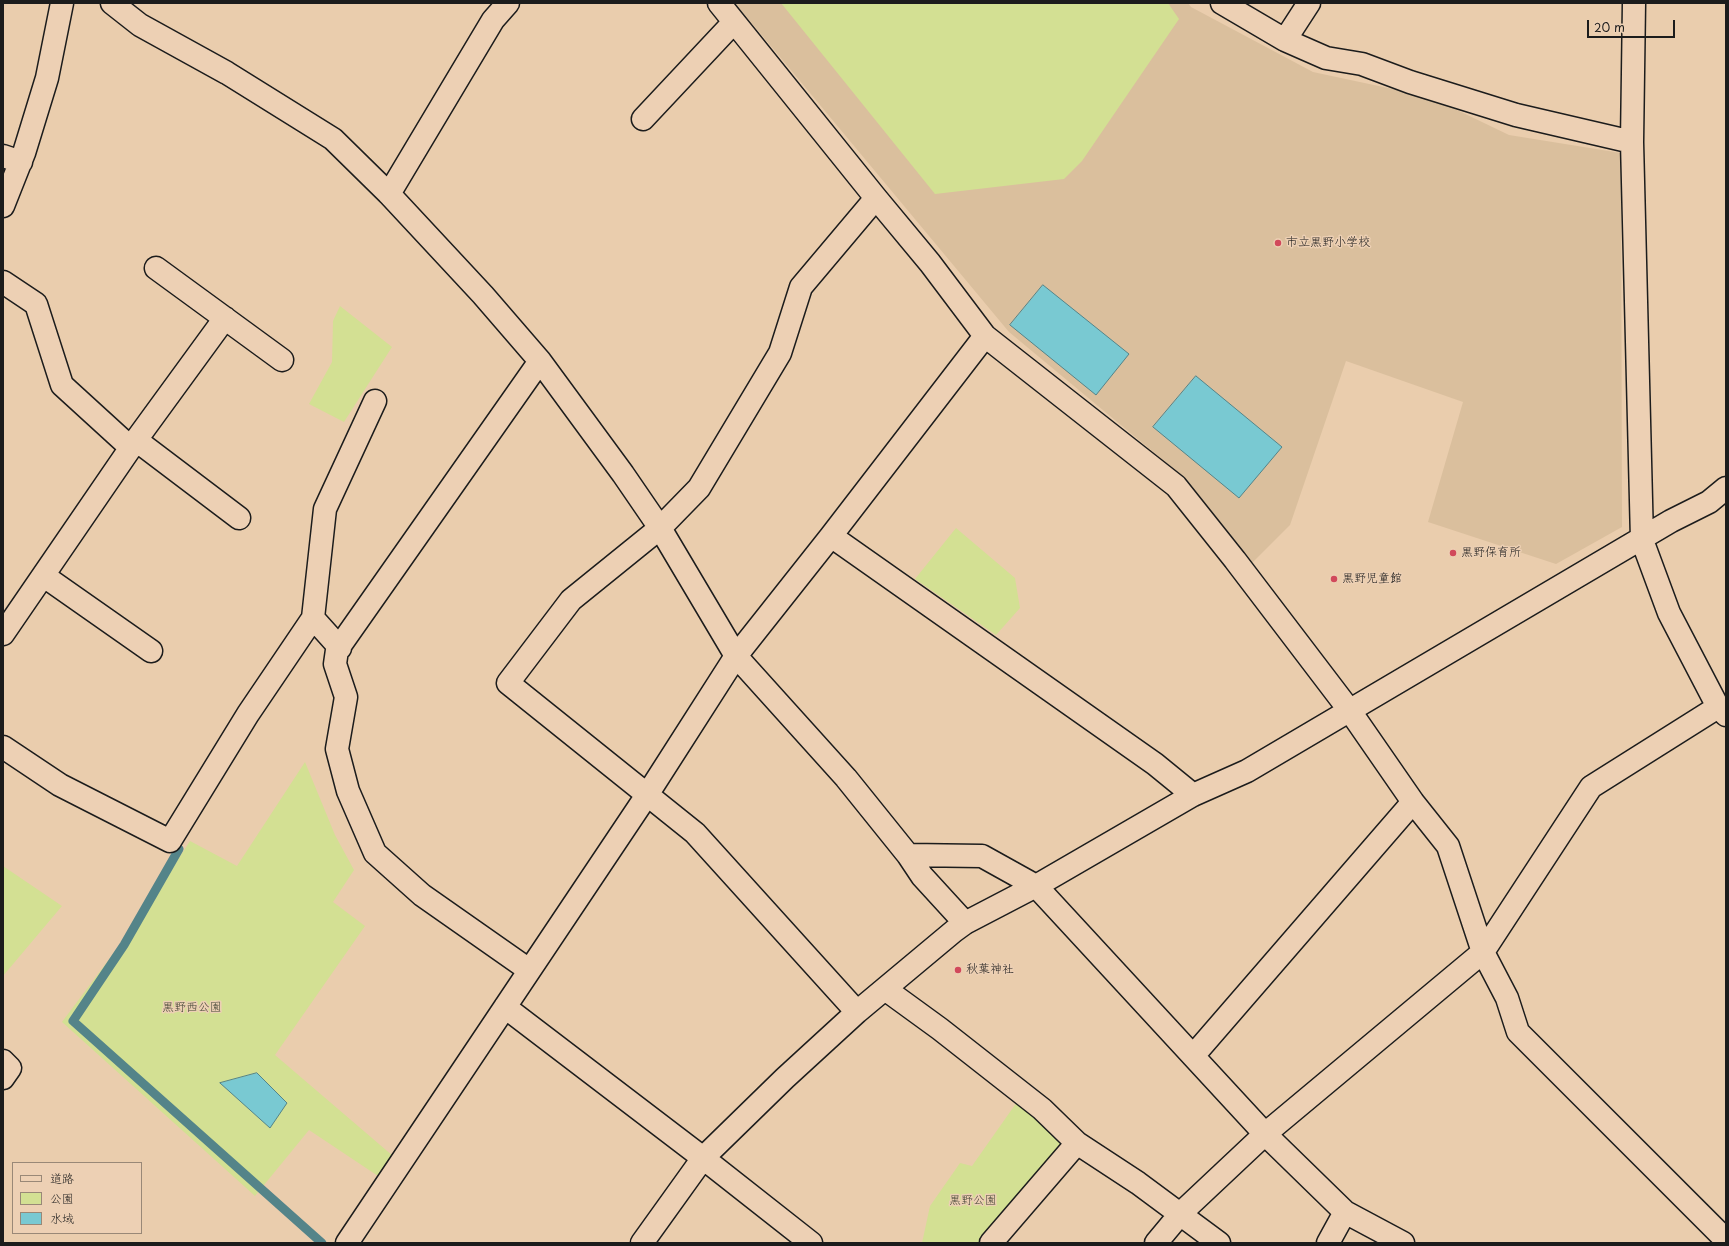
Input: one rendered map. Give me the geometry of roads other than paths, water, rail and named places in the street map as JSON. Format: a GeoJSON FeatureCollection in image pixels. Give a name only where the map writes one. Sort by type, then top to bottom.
{"type":"FeatureCollection","features":[{"type":"Feature","properties":{"kind":"street"},"geometry":{"type":"LineString","coordinates":[[3,206],[12,159],[48,78],[62,3]]}},
{"type":"Feature","properties":{"kind":"street"},"geometry":{"type":"LineString","coordinates":[[112,3],[140,25],[227,73],[333,140],[389,194],[483,295],[540,361],[623,474],[660,528],[736,656],[846,778],[908,855],[922,876],[965,923]]}},
{"type":"Feature","properties":{"kind":"street"},"geometry":{"type":"LineString","coordinates":[[389,194],[493,20],[508,3]]}},
{"type":"Feature","properties":{"kind":"street"},"geometry":{"type":"LineString","coordinates":[[719,3],[930,263],[985,336],[1176,486],[1235,560],[1350,711],[1413,802],[1448,846],[1483,952],[1507,998],[1518,1032],[1726,1240]]}},
{"type":"Feature","properties":{"kind":"street"},"geometry":{"type":"LineString","coordinates":[[1222,3],[1285,40],[1326,58],[1362,64],[1410,82],[1516,115],[1632,142]]}},
{"type":"Feature","properties":{"kind":"street"},"geometry":{"type":"LineString","coordinates":[[1285,40],[1309,3]]}},
{"type":"Feature","properties":{"kind":"street"},"geometry":{"type":"LineString","coordinates":[[1156,1243],[1181,1213],[1265,1134],[1483,952],[1591,787],[1722,711],[1669,613],[1642,540],[1632,142],[1634,3]]}},
{"type":"Feature","properties":{"kind":"street"},"geometry":{"type":"LineString","coordinates":[[643,119],[734,22]]}},
{"type":"Feature","properties":{"kind":"street"},"geometry":{"type":"LineString","coordinates":[[857,1012],[695,833],[508,683],[571,600],[660,528],[699,488],[780,353],[801,287],[876,198]]}},
{"type":"Feature","properties":{"kind":"street"},"geometry":{"type":"LineString","coordinates":[[156,268],[282,360]]}},
{"type":"Feature","properties":{"kind":"street"},"geometry":{"type":"LineString","coordinates":[[3,282],[36,304],[62,385],[134,444],[239,518]]}},
{"type":"Feature","properties":{"kind":"street"},"geometry":{"type":"LineString","coordinates":[[3,634],[134,444],[225,318]]}},
{"type":"Feature","properties":{"kind":"street"},"geometry":{"type":"LineString","coordinates":[[347,1243],[647,795],[736,656],[831,536],[985,336]]}},
{"type":"Feature","properties":{"kind":"street"},"geometry":{"type":"LineString","coordinates":[[529,970],[422,895],[375,852],[348,791],[337,749],[346,696],[335,664],[337,650],[340,648],[540,361]]}},
{"type":"Feature","properties":{"kind":"street"},"geometry":{"type":"LineString","coordinates":[[3,747],[60,785],[170,841],[248,714],[313,618],[325,508],[375,401]]}},
{"type":"Feature","properties":{"kind":"street"},"geometry":{"type":"LineString","coordinates":[[642,1243],[703,1158],[785,1078],[857,1012],[965,923],[1036,886],[1193,795],[1248,770],[1671,522],[1709,502],[1726,488]]}},
{"type":"Feature","properties":{"kind":"street"},"geometry":{"type":"LineString","coordinates":[[831,536],[1155,764],[1193,795]]}},
{"type":"Feature","properties":{"kind":"street"},"geometry":{"type":"LineString","coordinates":[[44,576],[151,651]]}},
{"type":"Feature","properties":{"kind":"street"},"geometry":{"type":"LineString","coordinates":[[313,618],[340,648]]}},
{"type":"Feature","properties":{"kind":"street"},"geometry":{"type":"LineString","coordinates":[[1193,1056],[1413,802]]}},
{"type":"Feature","properties":{"kind":"street"},"geometry":{"type":"LineString","coordinates":[[908,855],[982,856],[1036,886],[1265,1134],[1345,1212],[1403,1243]]}},
{"type":"Feature","properties":{"kind":"street"},"geometry":{"type":"LineString","coordinates":[[885,989],[940,1029],[1042,1109],[1077,1143],[1181,1213],[1219,1243]]}},
{"type":"Feature","properties":{"kind":"street"},"geometry":{"type":"LineString","coordinates":[[505,1007],[703,1158],[811,1243]]}},
{"type":"Feature","properties":{"kind":"street"},"geometry":{"type":"LineString","coordinates":[[3,1061],[10,1068],[3,1078]]}},
{"type":"Feature","properties":{"kind":"street"},"geometry":{"type":"LineString","coordinates":[[991,1243],[1077,1143]]}},
{"type":"Feature","properties":{"kind":"street"},"geometry":{"type":"LineString","coordinates":[[1328,1243],[1345,1212]]}},
{"type":"Feature","properties":{"kind":"water"},"geometry":{"type":"Polygon","coordinates":[[[1043,285],[1129,354],[1096,395],[1010,325],[1043,285]]]}},
{"type":"Feature","properties":{"kind":"water"},"geometry":{"type":"Polygon","coordinates":[[[1196,376],[1282,447],[1239,498],[1153,427],[1196,376]]]}},
{"type":"Feature","properties":{"kind":"water"},"geometry":{"type":"Polygon","coordinates":[[[257,1073],[287,1103],[270,1128],[220,1083],[257,1073]]]}},
{"type":"Feature","properties":{"kind":"waterway"},"geometry":{"type":"LineString","coordinates":[[179,849],[124,945],[73,1021],[322,1243]]}},
{"type":"Feature","properties":{"kind":"place","name":"市立黒野小学校"},"geometry":{"type":"Point","coordinates":[1278,243]}},
{"type":"Feature","properties":{"kind":"place","name":"黒野保育所"},"geometry":{"type":"Point","coordinates":[1453,553]}},
{"type":"Feature","properties":{"kind":"place","name":"黒野児童館"},"geometry":{"type":"Point","coordinates":[1334,579]}},
{"type":"Feature","properties":{"kind":"place","name":"秋葉神社"},"geometry":{"type":"Point","coordinates":[958,970]}},
{"type":"Feature","properties":{"kind":"park label","name":"黒野西公園"},"geometry":{"type":"Point","coordinates":[192,1008]}},
{"type":"Feature","properties":{"kind":"park label","name":"黒野公園"},"geometry":{"type":"Point","coordinates":[973,1201]}}]}
